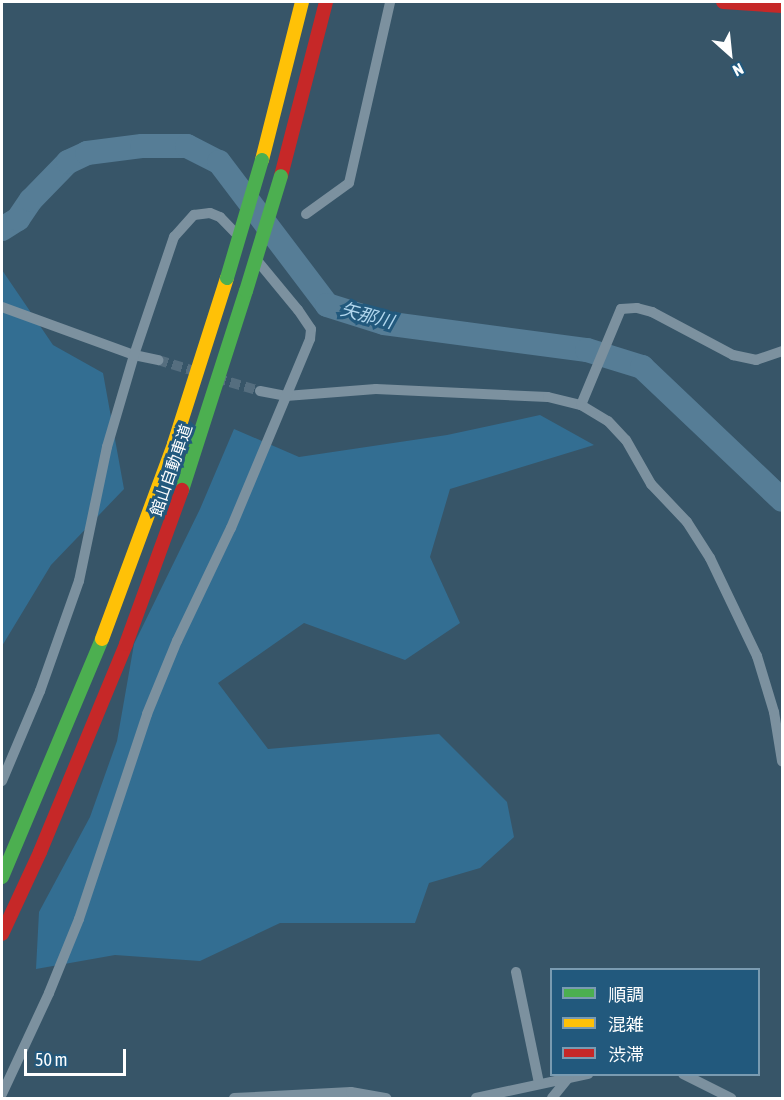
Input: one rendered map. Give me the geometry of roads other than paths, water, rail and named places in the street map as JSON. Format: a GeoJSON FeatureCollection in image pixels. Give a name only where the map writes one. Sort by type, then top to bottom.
{"type":"FeatureCollection","features":[{"type":"Feature","properties":{"kind":"main road","name":"館山自動車道"},"geometry":{"type":"LineString","coordinates":[[2,877],[65,733],[104,635],[174,444],[262,160],[302,2]]}},
{"type":"Feature","properties":{"kind":"main road","name":"館山自動車道"},"geometry":{"type":"LineString","coordinates":[[2,934],[45,841],[126,644],[196,452],[281,176],[326,2]]}},
{"type":"Feature","properties":{"kind":"main road"},"geometry":{"type":"LineString","coordinates":[[723,2],[783,6]]}},
{"type":"Feature","properties":{"kind":"street"},"geometry":{"type":"LineString","coordinates":[[306,214],[349,183],[390,2]]}},
{"type":"Feature","properties":{"kind":"street"},"geometry":{"type":"LineString","coordinates":[[2,781],[40,691],[79,581],[107,447],[134,355],[174,237],[194,215],[214,214],[231,227],[287,296],[311,329],[310,339],[231,528],[177,641],[147,714],[79,919],[49,993],[2,1094]]}},
{"type":"Feature","properties":{"kind":"street"},"geometry":{"type":"LineString","coordinates":[[2,307],[134,355],[158,360]]}},
{"type":"Feature","properties":{"kind":"street"},"geometry":{"type":"LineString","coordinates":[[581,405],[621,309],[643,309],[733,355],[756,360],[783,351]]}},
{"type":"Feature","properties":{"kind":"street"},"geometry":{"type":"LineString","coordinates":[[260,391],[286,396],[376,389],[548,397],[581,405],[608,421],[626,440],[651,484],[687,522],[710,558],[757,656],[774,712],[783,761]]}},
{"type":"Feature","properties":{"kind":"street"},"geometry":{"type":"LineString","coordinates":[[516,972],[539,1083]]}},
{"type":"Feature","properties":{"kind":"street"},"geometry":{"type":"LineString","coordinates":[[476,1098],[578,1076]]}},
{"type":"Feature","properties":{"kind":"street"},"geometry":{"type":"LineString","coordinates":[[687,1076],[731,1098]]}},
{"type":"Feature","properties":{"kind":"street"},"geometry":{"type":"LineString","coordinates":[[552,1098],[568,1078]]}},
{"type":"Feature","properties":{"kind":"street"},"geometry":{"type":"LineString","coordinates":[[234,1098],[351,1092],[386,1098]]}},
{"type":"Feature","properties":{"kind":"waterway","name":"矢那川"},"geometry":{"type":"LineString","coordinates":[[2,229],[18,219],[31,200],[68,162],[87,153],[142,146],[187,146],[219,162],[327,305],[384,323],[587,350],[642,367],[782,500]]}},
{"type":"Feature","properties":{"kind":"tunnel"},"geometry":{"type":"LineString","coordinates":[[158,360],[201,373]]}},
{"type":"Feature","properties":{"kind":"tunnel"},"geometry":{"type":"LineString","coordinates":[[216,378],[260,391]]}}]}
